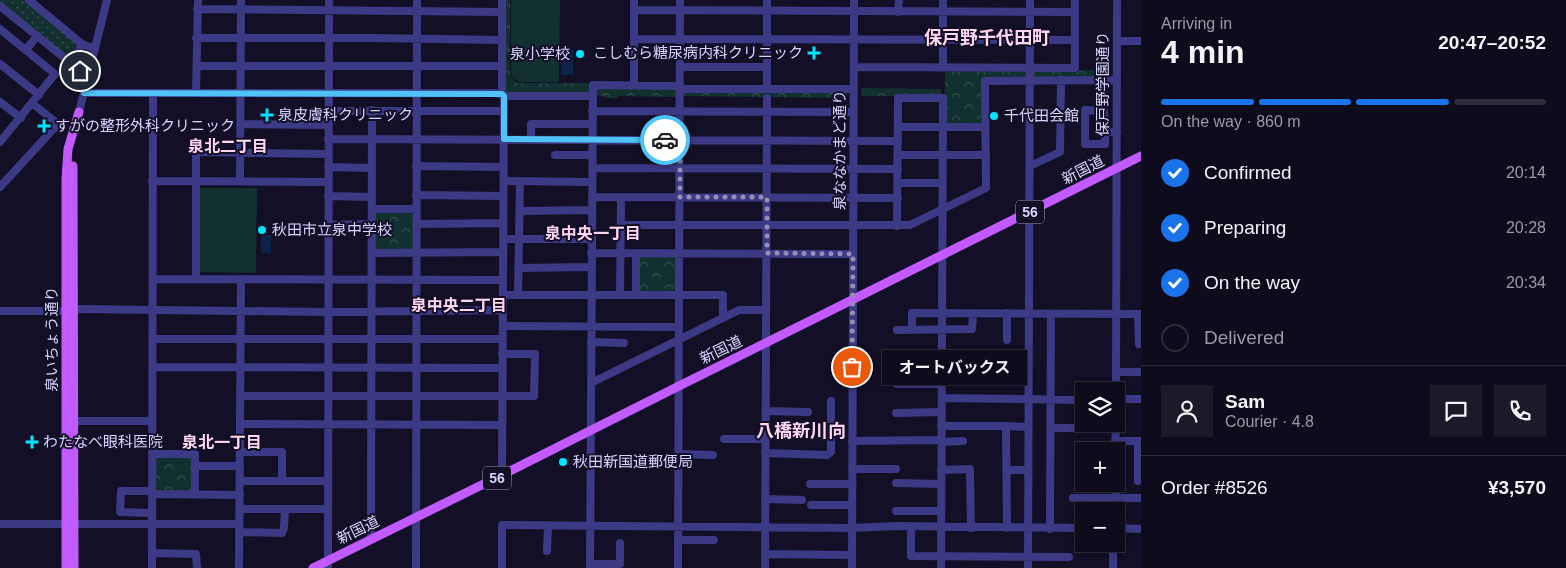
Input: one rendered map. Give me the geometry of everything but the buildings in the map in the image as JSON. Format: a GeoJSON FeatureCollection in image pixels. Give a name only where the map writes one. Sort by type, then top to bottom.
{"type":"FeatureCollection","features":[{"type":"Feature","properties":{"kind":"main road","name":"泉いちょう通り"},"geometry":{"type":"LineString","coordinates":[[74,568],[70,523],[70,311],[73,157],[79,112]]}},
{"type":"Feature","properties":{"kind":"main road","name":"新国道"},"geometry":{"type":"LineString","coordinates":[[313,568],[328,564],[371,539],[1141,156]]}},
{"type":"Feature","properties":{"kind":"main road","name":"泉いちょう通り"},"geometry":{"type":"LineString","coordinates":[[66,568],[70,523]]}},
{"type":"Feature","properties":{"kind":"street"},"geometry":{"type":"LineString","coordinates":[[29,0],[82,44],[95,49]]}},
{"type":"Feature","properties":{"kind":"street","name":"泉いちょう通り"},"geometry":{"type":"LineString","coordinates":[[79,112],[107,0]]}},
{"type":"Feature","properties":{"kind":"street"},"geometry":{"type":"LineString","coordinates":[[196,93],[198,0]]}},
{"type":"Feature","properties":{"kind":"street"},"geometry":{"type":"LineString","coordinates":[[240,181],[241,0]]}},
{"type":"Feature","properties":{"kind":"street"},"geometry":{"type":"LineString","coordinates":[[328,564],[329,0]]}},
{"type":"Feature","properties":{"kind":"street"},"geometry":{"type":"LineString","coordinates":[[416,568],[417,0]]}},
{"type":"Feature","properties":{"kind":"street"},"geometry":{"type":"LineString","coordinates":[[502,0],[504,110],[502,475]]}},
{"type":"Feature","properties":{"kind":"street"},"geometry":{"type":"LineString","coordinates":[[634,0],[634,85]]}},
{"type":"Feature","properties":{"kind":"street"},"geometry":{"type":"LineString","coordinates":[[678,568],[680,0]]}},
{"type":"Feature","properties":{"kind":"street"},"geometry":{"type":"LineString","coordinates":[[767,0],[767,88]]}},
{"type":"Feature","properties":{"kind":"street","name":"泉ななかまど通り"},"geometry":{"type":"LineString","coordinates":[[852,568],[854,0]]}},
{"type":"Feature","properties":{"kind":"street"},"geometry":{"type":"LineString","coordinates":[[898,12],[899,0]]}},
{"type":"Feature","properties":{"kind":"street"},"geometry":{"type":"LineString","coordinates":[[943,0],[943,68]]}},
{"type":"Feature","properties":{"kind":"street"},"geometry":{"type":"LineString","coordinates":[[1028,568],[1030,0]]}},
{"type":"Feature","properties":{"kind":"street"},"geometry":{"type":"LineString","coordinates":[[854,67],[1075,68],[1075,0]]}},
{"type":"Feature","properties":{"kind":"street","name":"保戸野学園通り"},"geometry":{"type":"LineString","coordinates":[[1116,382],[1117,0]]}},
{"type":"Feature","properties":{"kind":"street"},"geometry":{"type":"LineString","coordinates":[[0,6],[88,78]]}},
{"type":"Feature","properties":{"kind":"street"},"geometry":{"type":"LineString","coordinates":[[197,9],[502,12]]}},
{"type":"Feature","properties":{"kind":"street"},"geometry":{"type":"LineString","coordinates":[[634,10],[1075,12]]}},
{"type":"Feature","properties":{"kind":"street"},"geometry":{"type":"LineString","coordinates":[[0,29],[55,74],[1,140]]}},
{"type":"Feature","properties":{"kind":"street"},"geometry":{"type":"LineString","coordinates":[[26,50],[38,36]]}},
{"type":"Feature","properties":{"kind":"street"},"geometry":{"type":"LineString","coordinates":[[196,38],[502,40]]}},
{"type":"Feature","properties":{"kind":"street"},"geometry":{"type":"LineString","coordinates":[[634,39],[1075,40]]}},
{"type":"Feature","properties":{"kind":"street"},"geometry":{"type":"LineString","coordinates":[[1117,41],[1141,40]]}},
{"type":"Feature","properties":{"kind":"street"},"geometry":{"type":"LineString","coordinates":[[72,64],[82,44]]}},
{"type":"Feature","properties":{"kind":"street"},"geometry":{"type":"LineString","coordinates":[[0,64],[39,95]]}},
{"type":"Feature","properties":{"kind":"street"},"geometry":{"type":"LineString","coordinates":[[197,66],[502,66]]}},
{"type":"Feature","properties":{"kind":"street"},"geometry":{"type":"LineString","coordinates":[[680,67],[767,67]]}},
{"type":"Feature","properties":{"kind":"street"},"geometry":{"type":"LineString","coordinates":[[1030,166],[1060,152],[1061,80]]}},
{"type":"Feature","properties":{"kind":"street"},"geometry":{"type":"LineString","coordinates":[[621,225],[910,225],[986,188],[985,81],[1117,80]]}},
{"type":"Feature","properties":{"kind":"street"},"geometry":{"type":"LineString","coordinates":[[620,543],[620,564],[590,566],[593,85],[854,89]]}},
{"type":"Feature","properties":{"kind":"street"},"geometry":{"type":"LineString","coordinates":[[84,93],[592,96]]}},
{"type":"Feature","properties":{"kind":"street"},"geometry":{"type":"LineString","coordinates":[[152,568],[153,93]]}},
{"type":"Feature","properties":{"kind":"street"},"geometry":{"type":"LineString","coordinates":[[765,568],[767,98]]}},
{"type":"Feature","properties":{"kind":"street"},"geometry":{"type":"LineString","coordinates":[[897,226],[898,98],[943,98],[941,568]]}},
{"type":"Feature","properties":{"kind":"street"},"geometry":{"type":"LineString","coordinates":[[0,102],[20,118]]}},
{"type":"Feature","properties":{"kind":"street"},"geometry":{"type":"LineString","coordinates":[[0,187],[58,124],[32,103]]}},
{"type":"Feature","properties":{"kind":"street"},"geometry":{"type":"LineString","coordinates":[[371,539],[372,110]]}},
{"type":"Feature","properties":{"kind":"street"},"geometry":{"type":"LineString","coordinates":[[328,111],[504,110]]}},
{"type":"Feature","properties":{"kind":"street"},"geometry":{"type":"LineString","coordinates":[[1104,112],[1105,144],[1085,144],[1085,110],[1104,111],[1117,114]]}},
{"type":"Feature","properties":{"kind":"street"},"geometry":{"type":"LineString","coordinates":[[592,111],[854,112]]}},
{"type":"Feature","properties":{"kind":"street"},"geometry":{"type":"LineString","coordinates":[[241,124],[328,125]]}},
{"type":"Feature","properties":{"kind":"street"},"geometry":{"type":"LineString","coordinates":[[531,139],[531,124],[592,124]]}},
{"type":"Feature","properties":{"kind":"street"},"geometry":{"type":"LineString","coordinates":[[898,127],[985,127]]}},
{"type":"Feature","properties":{"kind":"street"},"geometry":{"type":"LineString","coordinates":[[1105,132],[1117,132]]}},
{"type":"Feature","properties":{"kind":"street"},"geometry":{"type":"LineString","coordinates":[[328,139],[898,141]]}},
{"type":"Feature","properties":{"kind":"street"},"geometry":{"type":"LineString","coordinates":[[196,279],[196,152],[328,154]]}},
{"type":"Feature","properties":{"kind":"street"},"geometry":{"type":"LineString","coordinates":[[555,155],[592,155]]}},
{"type":"Feature","properties":{"kind":"street"},"geometry":{"type":"LineString","coordinates":[[898,155],[986,155]]}},
{"type":"Feature","properties":{"kind":"street"},"geometry":{"type":"LineString","coordinates":[[416,166],[504,167]]}},
{"type":"Feature","properties":{"kind":"street"},"geometry":{"type":"LineString","coordinates":[[328,167],[372,168]]}},
{"type":"Feature","properties":{"kind":"street"},"geometry":{"type":"LineString","coordinates":[[592,168],[898,169]]}},
{"type":"Feature","properties":{"kind":"street"},"geometry":{"type":"LineString","coordinates":[[152,181],[328,182]]}},
{"type":"Feature","properties":{"kind":"street"},"geometry":{"type":"LineString","coordinates":[[504,182],[592,182]]}},
{"type":"Feature","properties":{"kind":"street"},"geometry":{"type":"LineString","coordinates":[[518,296],[520,182]]}},
{"type":"Feature","properties":{"kind":"street"},"geometry":{"type":"LineString","coordinates":[[898,183],[942,183]]}},
{"type":"Feature","properties":{"kind":"street"},"geometry":{"type":"LineString","coordinates":[[416,195],[503,196]]}},
{"type":"Feature","properties":{"kind":"street"},"geometry":{"type":"LineString","coordinates":[[328,196],[372,196]]}},
{"type":"Feature","properties":{"kind":"street"},"geometry":{"type":"LineString","coordinates":[[592,196],[898,198]]}},
{"type":"Feature","properties":{"kind":"street"},"geometry":{"type":"LineString","coordinates":[[620,295],[621,197]]}},
{"type":"Feature","properties":{"kind":"street"},"geometry":{"type":"LineString","coordinates":[[372,209],[416,209]]}},
{"type":"Feature","properties":{"kind":"street"},"geometry":{"type":"LineString","coordinates":[[520,211],[592,210]]}},
{"type":"Feature","properties":{"kind":"street"},"geometry":{"type":"LineString","coordinates":[[416,224],[503,223]]}},
{"type":"Feature","properties":{"kind":"street"},"geometry":{"type":"LineString","coordinates":[[328,224],[372,224]]}},
{"type":"Feature","properties":{"kind":"street"},"geometry":{"type":"LineString","coordinates":[[502,239],[592,239]]}},
{"type":"Feature","properties":{"kind":"street"},"geometry":{"type":"LineString","coordinates":[[372,253],[502,252]]}},
{"type":"Feature","properties":{"kind":"street"},"geometry":{"type":"LineString","coordinates":[[591,253],[853,254]]}},
{"type":"Feature","properties":{"kind":"street"},"geometry":{"type":"LineString","coordinates":[[636,254],[636,295]]}},
{"type":"Feature","properties":{"kind":"street"},"geometry":{"type":"LineString","coordinates":[[518,268],[592,267]]}},
{"type":"Feature","properties":{"kind":"street"},"geometry":{"type":"LineString","coordinates":[[153,279],[503,280]]}},
{"type":"Feature","properties":{"kind":"street"},"geometry":{"type":"LineString","coordinates":[[239,568],[241,279]]}},
{"type":"Feature","properties":{"kind":"street"},"geometry":{"type":"LineString","coordinates":[[502,295],[723,295],[723,318]]}},
{"type":"Feature","properties":{"kind":"street"},"geometry":{"type":"LineString","coordinates":[[0,312],[70,311],[80,309],[328,312],[503,310]]}},
{"type":"Feature","properties":{"kind":"street"},"geometry":{"type":"LineString","coordinates":[[591,383],[739,310],[766,310]]}},
{"type":"Feature","properties":{"kind":"street"},"geometry":{"type":"LineString","coordinates":[[912,324],[912,313],[1139,314],[1138,344],[1141,344]]}},
{"type":"Feature","properties":{"kind":"street"},"geometry":{"type":"LineString","coordinates":[[1007,313],[1007,340]]}},
{"type":"Feature","properties":{"kind":"street"},"geometry":{"type":"LineString","coordinates":[[897,330],[972,329],[973,314]]}},
{"type":"Feature","properties":{"kind":"street"},"geometry":{"type":"LineString","coordinates":[[1050,528],[1051,314]]}},
{"type":"Feature","properties":{"kind":"street"},"geometry":{"type":"LineString","coordinates":[[503,326],[679,326]]}},
{"type":"Feature","properties":{"kind":"street"},"geometry":{"type":"LineString","coordinates":[[153,339],[502,339]]}},
{"type":"Feature","properties":{"kind":"street"},"geometry":{"type":"LineString","coordinates":[[591,342],[624,343]]}},
{"type":"Feature","properties":{"kind":"street"},"geometry":{"type":"LineString","coordinates":[[240,396],[534,396],[536,354],[502,354]]}},
{"type":"Feature","properties":{"kind":"street"},"geometry":{"type":"LineString","coordinates":[[899,356],[1028,356]]}},
{"type":"Feature","properties":{"kind":"street"},"geometry":{"type":"LineString","coordinates":[[1002,356],[1002,377]]}},
{"type":"Feature","properties":{"kind":"street"},"geometry":{"type":"LineString","coordinates":[[153,367],[502,368]]}},
{"type":"Feature","properties":{"kind":"street"},"geometry":{"type":"LineString","coordinates":[[942,371],[977,372]]}},
{"type":"Feature","properties":{"kind":"street"},"geometry":{"type":"LineString","coordinates":[[1117,372],[1141,372]]}},
{"type":"Feature","properties":{"kind":"street"},"geometry":{"type":"LineString","coordinates":[[897,384],[942,384]]}},
{"type":"Feature","properties":{"kind":"street"},"geometry":{"type":"LineString","coordinates":[[942,398],[1075,400]]}},
{"type":"Feature","properties":{"kind":"street"},"geometry":{"type":"LineString","coordinates":[[1125,399],[1141,399]]}},
{"type":"Feature","properties":{"kind":"street"},"geometry":{"type":"LineString","coordinates":[[765,453],[827,455],[831,452],[831,401]]}},
{"type":"Feature","properties":{"kind":"street"},"geometry":{"type":"LineString","coordinates":[[766,411],[808,412]]}},
{"type":"Feature","properties":{"kind":"street"},"geometry":{"type":"LineString","coordinates":[[896,412],[942,412]]}},
{"type":"Feature","properties":{"kind":"street"},"geometry":{"type":"LineString","coordinates":[[70,421],[152,421]]}},
{"type":"Feature","properties":{"kind":"street"},"geometry":{"type":"LineString","coordinates":[[240,424],[502,426]]}},
{"type":"Feature","properties":{"kind":"street"},"geometry":{"type":"LineString","coordinates":[[941,426],[1028,427]]}},
{"type":"Feature","properties":{"kind":"street"},"geometry":{"type":"LineString","coordinates":[[1006,426],[1007,528]]}},
{"type":"Feature","properties":{"kind":"street"},"geometry":{"type":"LineString","coordinates":[[1051,428],[1075,427]]}},
{"type":"Feature","properties":{"kind":"street"},"geometry":{"type":"LineString","coordinates":[[1116,432],[1115,441],[1139,441],[1138,480]]}},
{"type":"Feature","properties":{"kind":"street"},"geometry":{"type":"LineString","coordinates":[[724,439],[766,439]]}},
{"type":"Feature","properties":{"kind":"street"},"geometry":{"type":"LineString","coordinates":[[852,441],[963,441]]}},
{"type":"Feature","properties":{"kind":"street"},"geometry":{"type":"LineString","coordinates":[[240,452],[282,452],[282,481]]}},
{"type":"Feature","properties":{"kind":"street"},"geometry":{"type":"LineString","coordinates":[[152,454],[195,454],[195,494]]}},
{"type":"Feature","properties":{"kind":"street"},"geometry":{"type":"LineString","coordinates":[[679,454],[713,454]]}},
{"type":"Feature","properties":{"kind":"street"},"geometry":{"type":"LineString","coordinates":[[195,466],[240,466]]}},
{"type":"Feature","properties":{"kind":"street"},"geometry":{"type":"LineString","coordinates":[[852,469],[896,469]]}},
{"type":"Feature","properties":{"kind":"street"},"geometry":{"type":"LineString","coordinates":[[941,470],[970,469],[971,528]]}},
{"type":"Feature","properties":{"kind":"street"},"geometry":{"type":"LineString","coordinates":[[1006,470],[1028,470]]}},
{"type":"Feature","properties":{"kind":"street"},"geometry":{"type":"LineString","coordinates":[[240,481],[328,481]]}},
{"type":"Feature","properties":{"kind":"street"},"geometry":{"type":"LineString","coordinates":[[896,483],[941,484]]}},
{"type":"Feature","properties":{"kind":"street"},"geometry":{"type":"LineString","coordinates":[[810,484],[852,484]]}},
{"type":"Feature","properties":{"kind":"street"},"geometry":{"type":"LineString","coordinates":[[152,513],[120,512],[121,491],[240,495]]}},
{"type":"Feature","properties":{"kind":"street"},"geometry":{"type":"LineString","coordinates":[[1116,492],[1116,502]]}},
{"type":"Feature","properties":{"kind":"street"},"geometry":{"type":"LineString","coordinates":[[1073,498],[1141,498]]}},
{"type":"Feature","properties":{"kind":"street"},"geometry":{"type":"LineString","coordinates":[[765,499],[802,500]]}},
{"type":"Feature","properties":{"kind":"street"},"geometry":{"type":"LineString","coordinates":[[811,505],[852,505]]}},
{"type":"Feature","properties":{"kind":"street"},"geometry":{"type":"LineString","coordinates":[[240,509],[328,509]]}},
{"type":"Feature","properties":{"kind":"street"},"geometry":{"type":"LineString","coordinates":[[0,524],[152,523],[239,528],[282,533],[285,509]]}},
{"type":"Feature","properties":{"kind":"street"},"geometry":{"type":"LineString","coordinates":[[896,511],[941,512]]}},
{"type":"Feature","properties":{"kind":"street"},"geometry":{"type":"LineString","coordinates":[[502,568],[502,525],[765,528],[1075,528]]}},
{"type":"Feature","properties":{"kind":"street"},"geometry":{"type":"LineString","coordinates":[[547,551],[548,526]]}},
{"type":"Feature","properties":{"kind":"street"},"geometry":{"type":"LineString","coordinates":[[911,527],[911,556],[1069,557]]}},
{"type":"Feature","properties":{"kind":"street"},"geometry":{"type":"LineString","coordinates":[[1125,528],[1141,529]]}},
{"type":"Feature","properties":{"kind":"street"},"geometry":{"type":"LineString","coordinates":[[678,540],[714,540]]}},
{"type":"Feature","properties":{"kind":"street"},"geometry":{"type":"LineString","coordinates":[[1113,552],[1113,568]]}},
{"type":"Feature","properties":{"kind":"street"},"geometry":{"type":"LineString","coordinates":[[152,553],[196,554],[197,568]]}},
{"type":"Feature","properties":{"kind":"street"},"geometry":{"type":"LineString","coordinates":[[765,554],[852,555]]}},
{"type":"Feature","properties":{"kind":"green space"},"geometry":{"type":"Polygon","coordinates":[[[0,0],[26,0],[77,43],[74,54],[65,55],[0,5],[0,0]]]}},
{"type":"Feature","properties":{"kind":"green space"},"geometry":{"type":"Polygon","coordinates":[[[503,0],[510,0],[510,75],[517,83],[591,83],[678,89],[677,97],[619,96],[615,98],[590,95],[503,94],[503,0]]]}},
{"type":"Feature","properties":{"kind":"green space"},"geometry":{"type":"Polygon","coordinates":[[[511,0],[560,0],[559,82],[518,82],[511,75],[511,0]]]}},
{"type":"Feature","properties":{"kind":"green space"},"geometry":{"type":"Polygon","coordinates":[[[1111,70],[1109,77],[983,78],[982,122],[980,124],[944,123],[945,72],[1111,70]]]}},
{"type":"Feature","properties":{"kind":"green space"},"geometry":{"type":"Polygon","coordinates":[[[861,88],[941,89],[941,96],[861,96],[861,88]]]}},
{"type":"Feature","properties":{"kind":"green space"},"geometry":{"type":"Polygon","coordinates":[[[682,90],[847,91],[847,98],[682,96],[682,90]]]}},
{"type":"Feature","properties":{"kind":"green space"},"geometry":{"type":"Polygon","coordinates":[[[200,188],[257,188],[256,273],[199,272],[200,188]]]}},
{"type":"Feature","properties":{"kind":"green space"},"geometry":{"type":"Polygon","coordinates":[[[374,212],[414,213],[414,250],[375,251],[374,212]]]}},
{"type":"Feature","properties":{"kind":"green space"},"geometry":{"type":"Polygon","coordinates":[[[676,255],[677,292],[639,293],[638,256],[676,255]]]}},
{"type":"Feature","properties":{"kind":"green space"},"geometry":{"type":"Polygon","coordinates":[[[192,456],[193,491],[155,492],[155,457],[192,456]]]}},
{"type":"Feature","properties":{"kind":"water"},"geometry":{"type":"Polygon","coordinates":[[[561,50],[573,50],[573,75],[561,75],[561,50]]]}},
{"type":"Feature","properties":{"kind":"water"},"geometry":{"type":"Polygon","coordinates":[[[261,235],[271,235],[271,254],[261,253],[261,235]]]}},
{"type":"Feature","properties":{"kind":"way so far"},"geometry":{"type":"LineString","coordinates":[[665,140],[680,140],[680,197],[767,197],[767,253],[853,254],[852,367]]}},
{"type":"Feature","properties":{"kind":"place","name":"こしむら糖尿病内科クリニック"},"geometry":{"type":"Point","coordinates":[814,53]}},
{"type":"Feature","properties":{"kind":"place","name":"泉小学校"},"geometry":{"type":"Point","coordinates":[580,54]}},
{"type":"Feature","properties":{"kind":"place","name":"泉皮膚科クリニック"},"geometry":{"type":"Point","coordinates":[267,115]}},
{"type":"Feature","properties":{"kind":"place","name":"千代田会館"},"geometry":{"type":"Point","coordinates":[994,116]}},
{"type":"Feature","properties":{"kind":"place","name":"すがの整形外科クリニック"},"geometry":{"type":"Point","coordinates":[44,126]}},
{"type":"Feature","properties":{"kind":"place","name":"秋田市立泉中学校"},"geometry":{"type":"Point","coordinates":[262,230]}},
{"type":"Feature","properties":{"kind":"place","name":"オートバックス"},"geometry":{"type":"Point","coordinates":[852,367]}},
{"type":"Feature","properties":{"kind":"place","name":"わたなべ眼科医院"},"geometry":{"type":"Point","coordinates":[32,442]}},
{"type":"Feature","properties":{"kind":"place","name":"秋田新国道郵便局"},"geometry":{"type":"Point","coordinates":[563,462]}},
{"type":"Feature","properties":{"kind":"district","name":"保戸野千代田町"},"geometry":{"type":"Point","coordinates":[987,38]}},
{"type":"Feature","properties":{"kind":"district","name":"泉北二丁目"},"geometry":{"type":"Point","coordinates":[228,146]}},
{"type":"Feature","properties":{"kind":"district","name":"泉中央一丁目"},"geometry":{"type":"Point","coordinates":[593,233]}},
{"type":"Feature","properties":{"kind":"district","name":"泉中央二丁目"},"geometry":{"type":"Point","coordinates":[459,305]}},
{"type":"Feature","properties":{"kind":"district","name":"八橋新川向"},"geometry":{"type":"Point","coordinates":[801,431]}},
{"type":"Feature","properties":{"kind":"district","name":"泉北一丁目"},"geometry":{"type":"Point","coordinates":[222,442]}},
{"type":"Feature","properties":{"kind":"route"},"geometry":{"type":"LineString","coordinates":[[80,71],[88,78],[84,93],[502,94],[504,96],[504,139],[665,140]]}}]}
